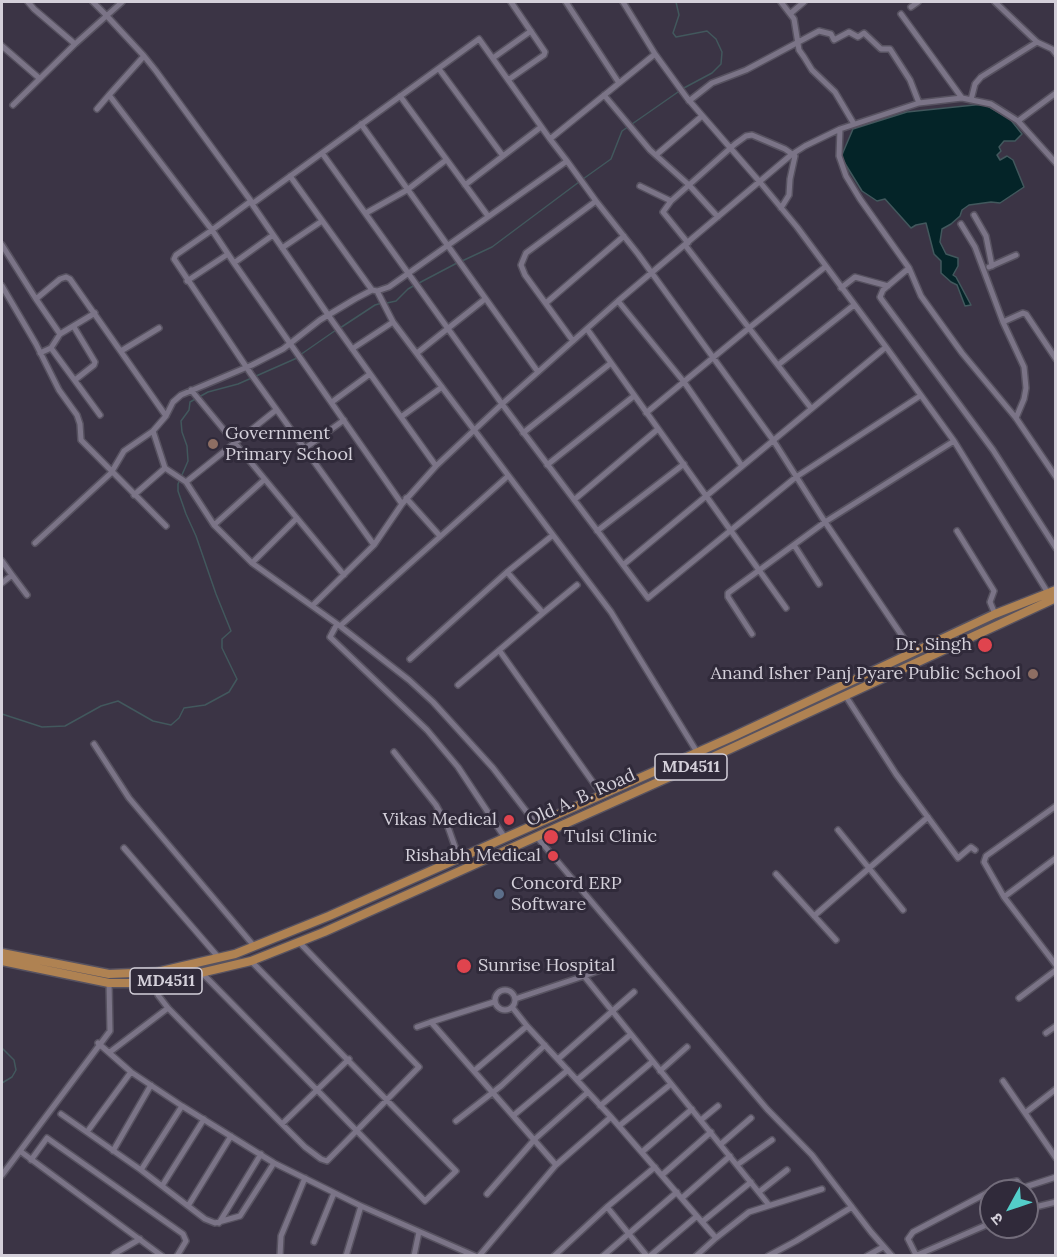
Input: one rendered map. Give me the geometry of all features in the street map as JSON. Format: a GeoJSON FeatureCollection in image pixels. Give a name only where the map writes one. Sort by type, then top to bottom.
{"type":"FeatureCollection","features":[{"type":"Feature","properties":{"kind":"main road","name":"Old A. B. Road"},"geometry":{"type":"LineString","coordinates":[[2,953],[109,979],[158,972],[235,954],[329,916],[602,795],[995,614],[1053,594]]}},
{"type":"Feature","properties":{"kind":"main road","name":"Old A. B. Road"},"geometry":{"type":"LineString","coordinates":[[2,961],[109,979],[158,983],[251,961],[333,928],[676,774],[1053,594]]}},
{"type":"Feature","properties":{"kind":"main road"},"geometry":{"type":"LineString","coordinates":[[329,916],[333,928]]}},
{"type":"Feature","properties":{"kind":"street"},"geometry":{"type":"LineString","coordinates":[[28,2],[75,44]]}},
{"type":"Feature","properties":{"kind":"street"},"geometry":{"type":"LineString","coordinates":[[93,2],[144,56],[251,201],[176,255],[174,259],[256,382],[374,544]]}},
{"type":"Feature","properties":{"kind":"street"},"geometry":{"type":"LineString","coordinates":[[13,105],[122,2]]}},
{"type":"Feature","properties":{"kind":"street"},"geometry":{"type":"LineString","coordinates":[[508,81],[545,54],[511,2]]}},
{"type":"Feature","properties":{"kind":"street"},"geometry":{"type":"LineString","coordinates":[[566,2],[619,83]]}},
{"type":"Feature","properties":{"kind":"street"},"geometry":{"type":"LineString","coordinates":[[623,2],[677,86],[782,208],[886,347],[954,441],[1053,594]]}},
{"type":"Feature","properties":{"kind":"street"},"geometry":{"type":"LineString","coordinates":[[782,2],[791,13],[798,33],[799,50],[808,64],[835,92],[854,124]]}},
{"type":"Feature","properties":{"kind":"street"},"geometry":{"type":"LineString","coordinates":[[791,13],[804,2]]}},
{"type":"Feature","properties":{"kind":"street"},"geometry":{"type":"LineString","coordinates":[[911,7],[918,2]]}},
{"type":"Feature","properties":{"kind":"street"},"geometry":{"type":"LineString","coordinates":[[995,2],[1038,42],[1054,49]]}},
{"type":"Feature","properties":{"kind":"street"},"geometry":{"type":"LineString","coordinates":[[901,14],[962,98]]}},
{"type":"Feature","properties":{"kind":"street"},"geometry":{"type":"LineString","coordinates":[[493,58],[531,30]]}},
{"type":"Feature","properties":{"kind":"street"},"geometry":{"type":"LineString","coordinates":[[688,100],[712,83],[746,70],[819,31],[831,34],[834,40],[849,32],[858,37],[864,33],[881,49],[888,48],[910,80],[919,103]]}},
{"type":"Feature","properties":{"kind":"street"},"geometry":{"type":"LineString","coordinates":[[436,466],[252,204],[479,39],[541,127],[774,440],[825,522],[913,652]]}},
{"type":"Feature","properties":{"kind":"street"},"geometry":{"type":"LineString","coordinates":[[970,100],[975,84],[981,77],[1038,42]]}},
{"type":"Feature","properties":{"kind":"street"},"geometry":{"type":"LineString","coordinates":[[2,46],[39,78]]}},
{"type":"Feature","properties":{"kind":"street"},"geometry":{"type":"LineString","coordinates":[[550,139],[655,54]]}},
{"type":"Feature","properties":{"kind":"street"},"geometry":{"type":"LineString","coordinates":[[97,109],[144,56]]}},
{"type":"Feature","properties":{"kind":"street"},"geometry":{"type":"LineString","coordinates":[[439,69],[503,156]]}},
{"type":"Feature","properties":{"kind":"street"},"geometry":{"type":"LineString","coordinates":[[1018,121],[1056,93]]}},
{"type":"Feature","properties":{"kind":"street"},"geometry":{"type":"LineString","coordinates":[[109,95],[212,230],[402,504]]}},
{"type":"Feature","properties":{"kind":"street"},"geometry":{"type":"LineString","coordinates":[[604,95],[656,155],[689,185],[718,217]]}},
{"type":"Feature","properties":{"kind":"street"},"geometry":{"type":"LineString","coordinates":[[400,96],[488,216]]}},
{"type":"Feature","properties":{"kind":"street"},"geometry":{"type":"LineString","coordinates":[[312,606],[374,544],[406,498],[474,430],[618,301],[793,154],[854,124],[919,103],[962,98],[991,104],[1018,121],[1053,155],[1056,163]]}},
{"type":"Feature","properties":{"kind":"street"},"geometry":{"type":"LineString","coordinates":[[656,155],[702,116]]}},
{"type":"Feature","properties":{"kind":"street"},"geometry":{"type":"LineString","coordinates":[[361,124],[538,372]]}},
{"type":"Feature","properties":{"kind":"street"},"geometry":{"type":"LineString","coordinates":[[465,185],[541,127]]}},
{"type":"Feature","properties":{"kind":"street"},"geometry":{"type":"LineString","coordinates":[[840,129],[839,156],[846,176],[860,199],[909,268],[921,296],[962,352],[1016,418],[1056,477]]}},
{"type":"Feature","properties":{"kind":"street"},"geometry":{"type":"LineString","coordinates":[[782,208],[789,195],[795,159],[793,154],[765,139],[752,135],[741,140],[671,201],[663,212],[811,408]]}},
{"type":"Feature","properties":{"kind":"street"},"geometry":{"type":"LineString","coordinates":[[322,153],[523,433],[648,598],[796,477],[920,396]]}},
{"type":"Feature","properties":{"kind":"street"},"geometry":{"type":"LineString","coordinates":[[366,213],[406,190],[446,160]]}},
{"type":"Feature","properties":{"kind":"street"},"geometry":{"type":"LineString","coordinates":[[35,543],[111,473],[124,451],[153,431],[166,416],[173,402],[191,390],[282,350],[328,315],[374,291],[389,287],[567,161]]}},
{"type":"Feature","properties":{"kind":"street"},"geometry":{"type":"LineString","coordinates":[[290,176],[384,302],[393,322],[611,612],[697,752]]}},
{"type":"Feature","properties":{"kind":"street"},"geometry":{"type":"LineString","coordinates":[[640,186],[671,201]]}},
{"type":"Feature","properties":{"kind":"street"},"geometry":{"type":"LineString","coordinates":[[573,341],[525,275],[521,265],[526,253],[596,201]]}},
{"type":"Feature","properties":{"kind":"street"},"geometry":{"type":"LineString","coordinates":[[974,215],[986,236],[992,266]]}},
{"type":"Feature","properties":{"kind":"street"},"geometry":{"type":"LineString","coordinates":[[282,248],[322,221]]}},
{"type":"Feature","properties":{"kind":"street"},"geometry":{"type":"LineString","coordinates":[[961,224],[985,270],[1003,322],[1026,376],[1024,399],[1016,418]]}},
{"type":"Feature","properties":{"kind":"street"},"geometry":{"type":"LineString","coordinates":[[234,262],[273,235]]}},
{"type":"Feature","properties":{"kind":"street"},"geometry":{"type":"LineString","coordinates":[[546,303],[624,236]]}},
{"type":"Feature","properties":{"kind":"street"},"geometry":{"type":"LineString","coordinates":[[2,245],[60,334]]}},
{"type":"Feature","properties":{"kind":"street"},"geometry":{"type":"LineString","coordinates":[[188,281],[228,254]]}},
{"type":"Feature","properties":{"kind":"street"},"geometry":{"type":"LineString","coordinates":[[985,270],[1016,255]]}},
{"type":"Feature","properties":{"kind":"street"},"geometry":{"type":"LineString","coordinates":[[646,412],[825,267]]}},
{"type":"Feature","properties":{"kind":"street"},"geometry":{"type":"LineString","coordinates":[[909,268],[881,293],[882,300],[993,450],[1056,548]]}},
{"type":"Feature","properties":{"kind":"street"},"geometry":{"type":"LineString","coordinates":[[36,299],[60,279],[66,277],[70,279],[166,416]]}},
{"type":"Feature","properties":{"kind":"street"},"geometry":{"type":"LineString","coordinates":[[841,288],[855,277],[888,286]]}},
{"type":"Feature","properties":{"kind":"street"},"geometry":{"type":"LineString","coordinates":[[2,286],[59,390],[79,419],[81,440],[111,473],[166,526]]}},
{"type":"Feature","properties":{"kind":"street"},"geometry":{"type":"LineString","coordinates":[[417,353],[485,299]]}},
{"type":"Feature","properties":{"kind":"street"},"geometry":{"type":"LineString","coordinates":[[618,301],[684,382],[742,466]]}},
{"type":"Feature","properties":{"kind":"street"},"geometry":{"type":"LineString","coordinates":[[778,365],[854,304]]}},
{"type":"Feature","properties":{"kind":"street"},"geometry":{"type":"LineString","coordinates":[[40,353],[51,348],[60,334],[94,313]]}},
{"type":"Feature","properties":{"kind":"street"},"geometry":{"type":"LineString","coordinates":[[1003,322],[1023,313],[1026,314],[1056,359]]}},
{"type":"Feature","properties":{"kind":"street"},"geometry":{"type":"LineString","coordinates":[[352,349],[393,322]]}},
{"type":"Feature","properties":{"kind":"street"},"geometry":{"type":"LineString","coordinates":[[74,327],[95,362],[75,380]]}},
{"type":"Feature","properties":{"kind":"street"},"geometry":{"type":"LineString","coordinates":[[121,351],[159,328]]}},
{"type":"Feature","properties":{"kind":"street"},"geometry":{"type":"LineString","coordinates":[[587,329],[760,569],[786,609]]}},
{"type":"Feature","properties":{"kind":"street"},"geometry":{"type":"LineString","coordinates":[[623,565],[886,347]]}},
{"type":"Feature","properties":{"kind":"street"},"geometry":{"type":"LineString","coordinates":[[51,348],[100,415]]}},
{"type":"Feature","properties":{"kind":"street"},"geometry":{"type":"LineString","coordinates":[[523,433],[611,363]]}},
{"type":"Feature","properties":{"kind":"street"},"geometry":{"type":"LineString","coordinates":[[332,402],[370,374]]}},
{"type":"Feature","properties":{"kind":"street"},"geometry":{"type":"LineString","coordinates":[[401,417],[442,387]]}},
{"type":"Feature","properties":{"kind":"street"},"geometry":{"type":"LineString","coordinates":[[191,390],[344,575]]}},
{"type":"Feature","properties":{"kind":"street"},"geometry":{"type":"LineString","coordinates":[[547,465],[634,396]]}},
{"type":"Feature","properties":{"kind":"street"},"geometry":{"type":"LineString","coordinates":[[184,481],[276,410]]}},
{"type":"Feature","properties":{"kind":"street"},"geometry":{"type":"LineString","coordinates":[[304,449],[344,420]]}},
{"type":"Feature","properties":{"kind":"street"},"geometry":{"type":"LineString","coordinates":[[574,500],[658,429]]}},
{"type":"Feature","properties":{"kind":"street"},"geometry":{"type":"LineString","coordinates":[[153,431],[165,468],[184,481],[214,525],[252,563],[338,625],[409,680],[433,702],[493,768],[536,824]]}},
{"type":"Feature","properties":{"kind":"street"},"geometry":{"type":"LineString","coordinates":[[752,633],[728,597],[728,593],[825,522],[954,441]]}},
{"type":"Feature","properties":{"kind":"street"},"geometry":{"type":"LineString","coordinates":[[597,531],[684,464]]}},
{"type":"Feature","properties":{"kind":"street"},"geometry":{"type":"LineString","coordinates":[[134,495],[165,468]]}},
{"type":"Feature","properties":{"kind":"street"},"geometry":{"type":"LineString","coordinates":[[505,838],[458,767],[427,730],[330,637],[338,625],[508,476]]}},
{"type":"Feature","properties":{"kind":"street"},"geometry":{"type":"LineString","coordinates":[[214,525],[264,480]]}},
{"type":"Feature","properties":{"kind":"street"},"geometry":{"type":"LineString","coordinates":[[406,498],[440,536]]}},
{"type":"Feature","properties":{"kind":"street"},"geometry":{"type":"LineString","coordinates":[[252,563],[297,519]]}},
{"type":"Feature","properties":{"kind":"street"},"geometry":{"type":"LineString","coordinates":[[957,531],[994,591],[990,602],[995,614]]}},
{"type":"Feature","properties":{"kind":"street"},"geometry":{"type":"LineString","coordinates":[[410,659],[507,572],[553,535]]}},
{"type":"Feature","properties":{"kind":"street"},"geometry":{"type":"LineString","coordinates":[[794,544],[819,584]]}},
{"type":"Feature","properties":{"kind":"street"},"geometry":{"type":"LineString","coordinates":[[2,561],[27,595]]}},
{"type":"Feature","properties":{"kind":"street"},"geometry":{"type":"LineString","coordinates":[[507,572],[543,613]]}},
{"type":"Feature","properties":{"kind":"street"},"geometry":{"type":"LineString","coordinates":[[2,583],[12,575]]}},
{"type":"Feature","properties":{"kind":"street"},"geometry":{"type":"LineString","coordinates":[[458,685],[578,585]]}},
{"type":"Feature","properties":{"kind":"street"},"geometry":{"type":"LineString","coordinates":[[500,650],[602,795]]}},
{"type":"Feature","properties":{"kind":"street"},"geometry":{"type":"LineString","coordinates":[[845,695],[896,774],[958,858],[971,846],[975,850]]}},
{"type":"Feature","properties":{"kind":"street"},"geometry":{"type":"LineString","coordinates":[[94,744],[129,798],[254,946]]}},
{"type":"Feature","properties":{"kind":"street"},"geometry":{"type":"LineString","coordinates":[[394,752],[436,805],[448,827],[459,858]]}},
{"type":"Feature","properties":{"kind":"street"},"geometry":{"type":"LineString","coordinates":[[1056,806],[986,856],[985,865],[1004,897],[1056,965]]}},
{"type":"Feature","properties":{"kind":"street"},"geometry":{"type":"LineString","coordinates":[[814,916],[928,817]]}},
{"type":"Feature","properties":{"kind":"street"},"geometry":{"type":"LineString","coordinates":[[838,830],[903,910]]}},
{"type":"Feature","properties":{"kind":"street"},"geometry":{"type":"LineString","coordinates":[[536,836],[766,1109],[812,1155],[892,1256]]}},
{"type":"Feature","properties":{"kind":"street"},"geometry":{"type":"LineString","coordinates":[[124,848],[219,958]]}},
{"type":"Feature","properties":{"kind":"street"},"geometry":{"type":"LineString","coordinates":[[1004,897],[1056,858]]}},
{"type":"Feature","properties":{"kind":"street"},"geometry":{"type":"LineString","coordinates":[[776,874],[836,940]]}},
{"type":"Feature","properties":{"kind":"street"},"geometry":{"type":"LineString","coordinates":[[158,983],[158,995],[168,1008],[305,1147],[324,1161],[331,1158],[356,1129],[418,1068],[418,1065],[299,942]]}},
{"type":"Feature","properties":{"kind":"street"},"geometry":{"type":"LineString","coordinates":[[202,973],[425,1201],[456,1171],[251,961]]}},
{"type":"Feature","properties":{"kind":"street"},"geometry":{"type":"LineString","coordinates":[[515,999],[610,966]]}},
{"type":"Feature","properties":{"kind":"street"},"geometry":{"type":"LineString","coordinates":[[1019,998],[1056,970]]}},
{"type":"Feature","properties":{"kind":"street"},"geometry":{"type":"LineString","coordinates":[[584,976],[769,1205]]}},
{"type":"Feature","properties":{"kind":"street"},"geometry":{"type":"LineString","coordinates":[[2,1174],[111,1027],[109,979]]}},
{"type":"Feature","properties":{"kind":"street"},"geometry":{"type":"LineString","coordinates":[[494,1002],[496,994],[502,990],[510,991],[515,999]]}},
{"type":"Feature","properties":{"kind":"street"},"geometry":{"type":"LineString","coordinates":[[558,1059],[633,992]]}},
{"type":"Feature","properties":{"kind":"street"},"geometry":{"type":"LineString","coordinates":[[494,1002],[502,1010],[507,1010],[512,1007],[515,999]]}},
{"type":"Feature","properties":{"kind":"street"},"geometry":{"type":"LineString","coordinates":[[417,1027],[494,1002]]}},
{"type":"Feature","properties":{"kind":"street"},"geometry":{"type":"LineString","coordinates":[[512,1007],[662,1174],[716,1238]]}},
{"type":"Feature","properties":{"kind":"street"},"geometry":{"type":"LineString","coordinates":[[110,1052],[168,1008]]}},
{"type":"Feature","properties":{"kind":"street"},"geometry":{"type":"LineString","coordinates":[[431,1022],[556,1165]]}},
{"type":"Feature","properties":{"kind":"street"},"geometry":{"type":"LineString","coordinates":[[474,1071],[527,1026]]}},
{"type":"Feature","properties":{"kind":"street"},"geometry":{"type":"LineString","coordinates":[[1046,1033],[1056,1026]]}},
{"type":"Feature","properties":{"kind":"street"},"geometry":{"type":"LineString","coordinates":[[577,1080],[630,1035]]}},
{"type":"Feature","properties":{"kind":"street"},"geometry":{"type":"LineString","coordinates":[[98,1043],[131,1072],[274,1162],[361,1206],[477,1256],[556,1165],[610,1117]]}},
{"type":"Feature","properties":{"kind":"street"},"geometry":{"type":"LineString","coordinates":[[456,1121],[493,1092],[545,1045]]}},
{"type":"Feature","properties":{"kind":"street"},"geometry":{"type":"LineString","coordinates":[[660,1071],[687,1047]]}},
{"type":"Feature","properties":{"kind":"street"},"geometry":{"type":"LineString","coordinates":[[282,1124],[349,1059]]}},
{"type":"Feature","properties":{"kind":"street"},"geometry":{"type":"LineString","coordinates":[[600,1106],[652,1062]]}},
{"type":"Feature","properties":{"kind":"street"},"geometry":{"type":"LineString","coordinates":[[514,1115],[568,1070]]}},
{"type":"Feature","properties":{"kind":"street"},"geometry":{"type":"LineString","coordinates":[[87,1132],[131,1072]]}},
{"type":"Feature","properties":{"kind":"street"},"geometry":{"type":"LineString","coordinates":[[1003,1081],[1055,1154]]}},
{"type":"Feature","properties":{"kind":"street"},"geometry":{"type":"LineString","coordinates":[[619,1126],[671,1084]]}},
{"type":"Feature","properties":{"kind":"street"},"geometry":{"type":"LineString","coordinates":[[113,1151],[151,1085]]}},
{"type":"Feature","properties":{"kind":"street"},"geometry":{"type":"LineString","coordinates":[[1025,1113],[1056,1089]]}},
{"type":"Feature","properties":{"kind":"street"},"geometry":{"type":"LineString","coordinates":[[488,1194],[535,1139],[588,1092]]}},
{"type":"Feature","properties":{"kind":"street"},"geometry":{"type":"LineString","coordinates":[[141,1170],[182,1106]]}},
{"type":"Feature","properties":{"kind":"street"},"geometry":{"type":"LineString","coordinates":[[701,1120],[718,1106]]}},
{"type":"Feature","properties":{"kind":"street"},"geometry":{"type":"LineString","coordinates":[[642,1152],[692,1109]]}},
{"type":"Feature","properties":{"kind":"street"},"geometry":{"type":"LineString","coordinates":[[61,1114],[141,1170],[205,1220],[219,1222],[240,1216],[274,1162]]}},
{"type":"Feature","properties":{"kind":"street"},"geometry":{"type":"LineString","coordinates":[[162,1186],[204,1119]]}},
{"type":"Feature","properties":{"kind":"street"},"geometry":{"type":"LineString","coordinates":[[721,1144],[751,1119]]}},
{"type":"Feature","properties":{"kind":"street"},"geometry":{"type":"LineString","coordinates":[[662,1174],[711,1132]]}},
{"type":"Feature","properties":{"kind":"street"},"geometry":{"type":"LineString","coordinates":[[188,1206],[231,1136]]}},
{"type":"Feature","properties":{"kind":"street"},"geometry":{"type":"LineString","coordinates":[[31,1160],[47,1138],[183,1234],[186,1241],[177,1256]]}},
{"type":"Feature","properties":{"kind":"street"},"geometry":{"type":"LineString","coordinates":[[737,1165],[772,1140]]}},
{"type":"Feature","properties":{"kind":"street"},"geometry":{"type":"LineString","coordinates":[[20,1151],[162,1256]]}},
{"type":"Feature","properties":{"kind":"street"},"geometry":{"type":"LineString","coordinates":[[219,1222],[261,1154]]}},
{"type":"Feature","properties":{"kind":"street"},"geometry":{"type":"LineString","coordinates":[[682,1198],[730,1156]]}},
{"type":"Feature","properties":{"kind":"street"},"geometry":{"type":"LineString","coordinates":[[554,1256],[606,1207],[655,1167]]}},
{"type":"Feature","properties":{"kind":"street"},"geometry":{"type":"LineString","coordinates":[[759,1192],[787,1170]]}},
{"type":"Feature","properties":{"kind":"street"},"geometry":{"type":"LineString","coordinates":[[1039,1184],[1056,1177]]}},
{"type":"Feature","properties":{"kind":"street"},"geometry":{"type":"LineString","coordinates":[[280,1256],[281,1236],[305,1178]]}},
{"type":"Feature","properties":{"kind":"street"},"geometry":{"type":"LineString","coordinates":[[702,1222],[751,1182]]}},
{"type":"Feature","properties":{"kind":"street"},"geometry":{"type":"LineString","coordinates":[[696,1256],[749,1212],[822,1189]]}},
{"type":"Feature","properties":{"kind":"street"},"geometry":{"type":"LineString","coordinates":[[603,1256],[677,1192]]}},
{"type":"Feature","properties":{"kind":"street"},"geometry":{"type":"LineString","coordinates":[[314,1242],[334,1193]]}},
{"type":"Feature","properties":{"kind":"street"},"geometry":{"type":"LineString","coordinates":[[979,1197],[913,1232],[908,1239],[915,1255],[979,1228]]}},
{"type":"Feature","properties":{"kind":"street"},"geometry":{"type":"LineString","coordinates":[[1039,1206],[1056,1202]]}},
{"type":"Feature","properties":{"kind":"street"},"geometry":{"type":"LineString","coordinates":[[346,1256],[361,1206]]}},
{"type":"Feature","properties":{"kind":"street"},"geometry":{"type":"LineString","coordinates":[[768,1256],[852,1206]]}},
{"type":"Feature","properties":{"kind":"street"},"geometry":{"type":"LineString","coordinates":[[606,1207],[648,1256],[697,1216]]}},
{"type":"Feature","properties":{"kind":"street"},"geometry":{"type":"LineString","coordinates":[[414,1256],[419,1232]]}},
{"type":"Feature","properties":{"kind":"street"},"geometry":{"type":"LineString","coordinates":[[114,1254],[140,1239]]}},
{"type":"Feature","properties":{"kind":"street"},"geometry":{"type":"LineString","coordinates":[[867,1256],[883,1247]]}},
{"type":"Feature","properties":{"kind":"shaded area"},"geometry":{"type":"Polygon","coordinates":[[[984,104],[1010,119],[1022,134],[1015,141],[1004,141],[997,155],[1000,160],[1007,156],[1013,160],[1024,187],[1000,203],[969,205],[951,224],[942,229],[940,242],[946,254],[958,258],[958,266],[953,275],[971,305],[965,306],[957,285],[941,273],[941,261],[934,254],[926,223],[911,228],[885,199],[877,201],[862,191],[841,157],[853,129],[907,112],[984,104]]]}},
{"type":"Feature","properties":{"kind":"waterway"},"geometry":{"type":"LineString","coordinates":[[676,2],[679,15],[673,33],[676,37],[707,31],[716,39],[722,52],[721,64],[712,73],[682,89]]}},
{"type":"Feature","properties":{"kind":"waterway"},"geometry":{"type":"LineString","coordinates":[[583,179],[611,159],[622,131],[678,92]]}},
{"type":"Feature","properties":{"kind":"waterway"},"geometry":{"type":"LineString","coordinates":[[462,261],[492,247],[579,182]]}},
{"type":"Feature","properties":{"kind":"waterway"},"geometry":{"type":"LineString","coordinates":[[419,283],[457,263]]}},
{"type":"Feature","properties":{"kind":"waterway"},"geometry":{"type":"LineString","coordinates":[[387,303],[396,301],[415,285]]}},
{"type":"Feature","properties":{"kind":"waterway"},"geometry":{"type":"LineString","coordinates":[[340,328],[375,305],[382,303]]}},
{"type":"Feature","properties":{"kind":"waterway"},"geometry":{"type":"LineString","coordinates":[[300,355],[336,330]]}},
{"type":"Feature","properties":{"kind":"waterway"},"geometry":{"type":"LineString","coordinates":[[2,714],[42,727],[65,726],[101,706],[118,701],[153,721],[171,725],[179,718],[184,708],[205,705],[229,692],[237,679],[222,648],[222,639],[231,631],[178,491],[178,484],[188,461],[181,421],[189,410],[190,402],[208,392],[238,384],[297,358]]}},
{"type":"Feature","properties":{"kind":"waterway"},"geometry":{"type":"LineString","coordinates":[[2,1048],[14,1060],[16,1070],[12,1077],[2,1083]]}},
{"type":"Feature","properties":{"kind":"place","name":"Government Primary School"},"geometry":{"type":"Point","coordinates":[213,444]}},
{"type":"Feature","properties":{"kind":"place","name":"Dr. Singh"},"geometry":{"type":"Point","coordinates":[985,645]}},
{"type":"Feature","properties":{"kind":"place","name":"Anand Isher Panj Pyare Public School"},"geometry":{"type":"Point","coordinates":[1033,674]}},
{"type":"Feature","properties":{"kind":"place","name":"Vikas Medical"},"geometry":{"type":"Point","coordinates":[509,820]}},
{"type":"Feature","properties":{"kind":"place","name":"Tulsi Clinic"},"geometry":{"type":"Point","coordinates":[551,837]}},
{"type":"Feature","properties":{"kind":"place","name":"Rishabh Medical"},"geometry":{"type":"Point","coordinates":[553,856]}},
{"type":"Feature","properties":{"kind":"place","name":"Concord ERP Software"},"geometry":{"type":"Point","coordinates":[499,894]}},
{"type":"Feature","properties":{"kind":"place","name":"Sunrise Hospital"},"geometry":{"type":"Point","coordinates":[464,966]}}]}
